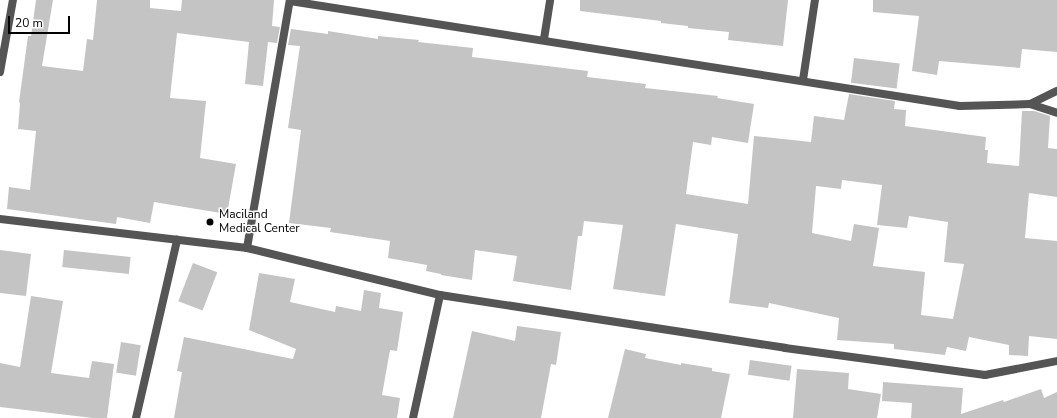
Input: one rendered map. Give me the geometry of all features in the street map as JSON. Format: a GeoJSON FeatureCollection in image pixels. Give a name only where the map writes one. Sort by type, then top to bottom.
{"type":"FeatureCollection","features":[{"type":"Feature","properties":{"kind":"street"},"geometry":{"type":"LineString","coordinates":[[0,72],[12,0]]}},
{"type":"Feature","properties":{"kind":"street"},"geometry":{"type":"LineString","coordinates":[[246,248],[290,0],[960,106],[1030,104],[1057,113]]}},
{"type":"Feature","properties":{"kind":"street"},"geometry":{"type":"LineString","coordinates":[[544,39],[550,0]]}},
{"type":"Feature","properties":{"kind":"street"},"geometry":{"type":"LineString","coordinates":[[803,80],[816,0]]}},
{"type":"Feature","properties":{"kind":"street"},"geometry":{"type":"LineString","coordinates":[[1030,104],[1057,91]]}},
{"type":"Feature","properties":{"kind":"street"},"geometry":{"type":"LineString","coordinates":[[0,219],[246,248],[440,295],[785,348],[985,375],[1057,362]]}},
{"type":"Feature","properties":{"kind":"street"},"geometry":{"type":"LineString","coordinates":[[136,418],[177,240]]}},
{"type":"Feature","properties":{"kind":"street"},"geometry":{"type":"LineString","coordinates":[[413,418],[440,295]]}},
{"type":"Feature","properties":{"kind":"building"},"geometry":{"type":"Polygon","coordinates":[[[36,0],[53,0],[42,66],[83,71],[87,39],[93,40],[97,0],[150,0],[150,8],[181,11],[182,0],[274,0],[272,26],[280,27],[277,43],[268,42],[263,86],[245,84],[249,42],[177,33],[170,98],[206,101],[200,158],[236,164],[227,214],[154,202],[150,223],[117,217],[116,224],[7,209],[9,187],[30,190],[36,131],[18,129],[19,102],[28,36],[31,36],[36,0]]]}},
{"type":"Feature","properties":{"kind":"building"},"geometry":{"type":"Polygon","coordinates":[[[580,0],[788,0],[783,46],[728,40],[729,32],[688,28],[688,26],[661,23],[661,21],[580,11],[580,0]]]}},
{"type":"Feature","properties":{"kind":"building"},"geometry":{"type":"Polygon","coordinates":[[[873,0],[1057,0],[1057,52],[1022,49],[1020,68],[939,61],[937,75],[912,71],[919,16],[873,12],[873,0]]]}},
{"type":"Feature","properties":{"kind":"building"},"geometry":{"type":"Polygon","coordinates":[[[291,29],[328,34],[328,31],[378,39],[378,36],[419,40],[418,42],[473,48],[472,57],[588,71],[587,77],[646,84],[645,88],[718,96],[717,98],[754,104],[748,143],[712,137],[711,145],[693,142],[686,194],[748,204],[754,136],[811,142],[814,116],[844,120],[849,94],[895,101],[894,109],[906,110],[905,126],[986,137],[985,150],[988,150],[987,163],[1019,166],[1022,111],[1034,111],[1050,116],[1048,148],[1057,149],[1057,197],[1029,193],[1025,238],[1057,241],[1057,339],[1029,336],[1028,356],[1009,355],[1009,345],[969,337],[966,351],[947,347],[945,355],[894,349],[894,344],[837,340],[839,318],[769,303],[768,308],[729,303],[738,234],[676,224],[665,296],[613,289],[623,225],[584,221],[582,236],[578,236],[571,290],[513,281],[517,256],[475,250],[472,280],[426,271],[427,265],[388,258],[390,241],[330,232],[331,228],[289,223],[301,130],[288,128],[300,46],[288,45],[291,29]],[[842,180],[841,189],[816,186],[812,233],[851,241],[854,224],[879,228],[873,266],[925,272],[921,315],[953,319],[964,264],[944,262],[948,222],[909,216],[907,228],[877,225],[882,185],[842,180]]]}},
{"type":"Feature","properties":{"kind":"building"},"geometry":{"type":"Polygon","coordinates":[[[854,58],[900,64],[897,88],[851,83],[854,58]]]}},
{"type":"Feature","properties":{"kind":"building"},"geometry":{"type":"Polygon","coordinates":[[[0,250],[31,254],[26,296],[0,293],[0,250]]]}},
{"type":"Feature","properties":{"kind":"building"},"geometry":{"type":"Polygon","coordinates":[[[64,250],[131,257],[129,274],[62,267],[64,250]]]}},
{"type":"Feature","properties":{"kind":"building"},"geometry":{"type":"Polygon","coordinates":[[[193,263],[217,272],[203,311],[178,301],[193,263]]]}},
{"type":"Feature","properties":{"kind":"building"},"geometry":{"type":"Polygon","coordinates":[[[259,273],[295,279],[290,302],[335,312],[336,306],[361,311],[364,290],[381,293],[379,308],[403,312],[397,351],[390,350],[382,395],[400,398],[397,418],[174,418],[182,372],[177,371],[184,337],[293,359],[296,349],[249,330],[259,273]]]}},
{"type":"Feature","properties":{"kind":"building"},"geometry":{"type":"Polygon","coordinates":[[[31,296],[63,301],[51,373],[89,378],[92,361],[114,364],[107,418],[93,418],[0,407],[0,363],[20,367],[31,296]]]}},
{"type":"Feature","properties":{"kind":"building"},"geometry":{"type":"Polygon","coordinates":[[[517,326],[561,332],[556,365],[551,364],[541,418],[453,418],[472,331],[515,341],[517,326]]]}},
{"type":"Feature","properties":{"kind":"building"},"geometry":{"type":"Polygon","coordinates":[[[121,342],[141,345],[136,376],[116,373],[121,342]]]}},
{"type":"Feature","properties":{"kind":"building"},"geometry":{"type":"Polygon","coordinates":[[[625,349],[646,354],[645,358],[681,365],[681,363],[712,368],[712,371],[730,374],[721,418],[608,418],[625,349]]]}},
{"type":"Feature","properties":{"kind":"building"},"geometry":{"type":"Polygon","coordinates":[[[750,360],[792,366],[790,381],[748,375],[750,360]]]}},
{"type":"Feature","properties":{"kind":"building"},"geometry":{"type":"Polygon","coordinates":[[[797,369],[849,373],[848,389],[881,394],[877,418],[793,418],[797,369]]]}},
{"type":"Feature","properties":{"kind":"building"},"geometry":{"type":"Polygon","coordinates":[[[883,382],[963,388],[961,414],[1003,400],[1004,402],[1041,389],[1044,398],[1057,392],[1057,418],[911,418],[912,403],[882,401],[883,382]]]}},
{"type":"Feature","properties":{"kind":"place","name":"Maciland Medical Center"},"geometry":{"type":"Point","coordinates":[210,222]}}]}
